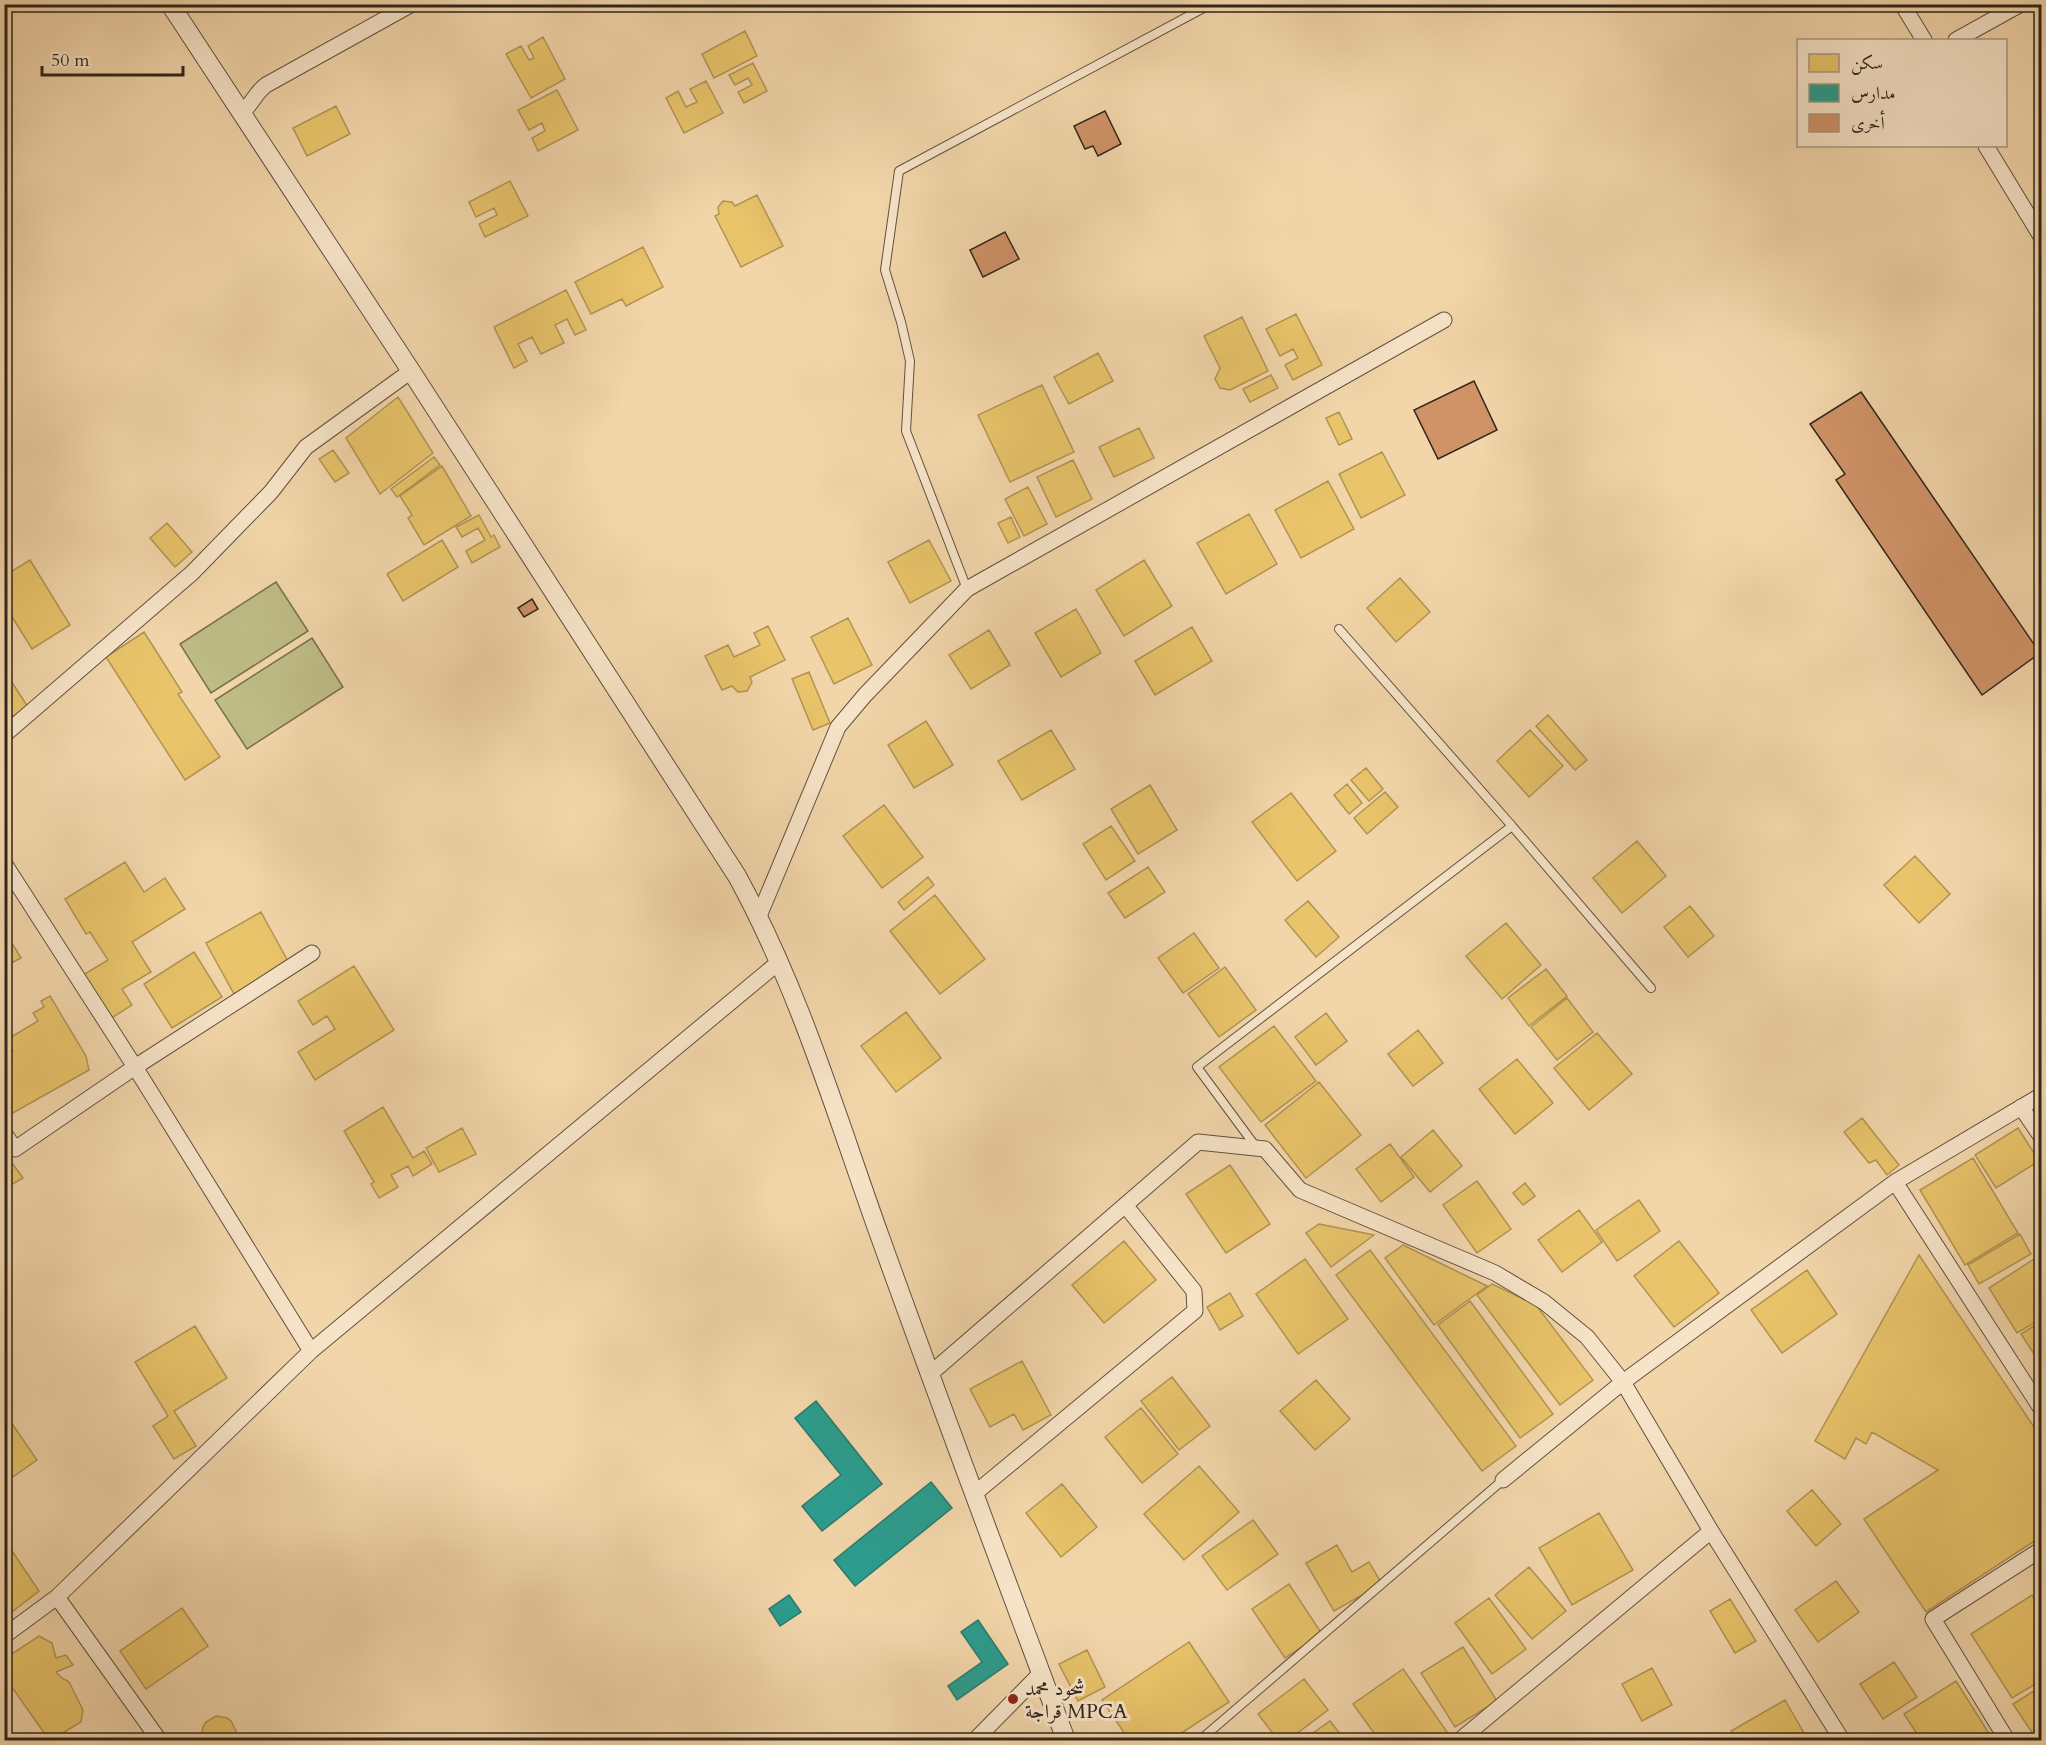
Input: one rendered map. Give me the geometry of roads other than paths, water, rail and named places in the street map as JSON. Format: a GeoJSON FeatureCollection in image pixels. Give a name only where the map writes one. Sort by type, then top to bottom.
{"type":"FeatureCollection","features":[{"type":"Feature","properties":{"kind":"street"},"geometry":{"type":"LineString","coordinates":[[170,4],[411,371],[737,876],[759,916],[804,1026],[1066,1740]]}},
{"type":"Feature","properties":{"kind":"street"},"geometry":{"type":"LineString","coordinates":[[242,113],[249,108],[260,90],[266,85],[412,4]]}},
{"type":"Feature","properties":{"kind":"street"},"geometry":{"type":"LineString","coordinates":[[1902,4],[1922,39]]}},
{"type":"Feature","properties":{"kind":"street"},"geometry":{"type":"LineString","coordinates":[[1958,39],[2021,4]]}},
{"type":"Feature","properties":{"kind":"street"},"geometry":{"type":"LineString","coordinates":[[1987,147],[2042,238]]}},
{"type":"Feature","properties":{"kind":"street"},"geometry":{"type":"LineString","coordinates":[[759,916],[838,727],[865,695],[967,589],[1444,320]]}},
{"type":"Feature","properties":{"kind":"street"},"geometry":{"type":"LineString","coordinates":[[4,735],[192,573],[271,492],[306,447],[411,371]]}},
{"type":"Feature","properties":{"kind":"street"},"geometry":{"type":"LineString","coordinates":[[4,863],[135,1067],[311,1351]]}},
{"type":"Feature","properties":{"kind":"street"},"geometry":{"type":"LineString","coordinates":[[4,1133],[15,1149],[135,1067],[312,953]]}},
{"type":"Feature","properties":{"kind":"street"},"geometry":{"type":"LineString","coordinates":[[4,1636],[57,1596],[311,1351],[779,962]]}},
{"type":"Feature","properties":{"kind":"street"},"geometry":{"type":"LineString","coordinates":[[1503,1480],[1623,1382],[1895,1182],[2042,1095]]}},
{"type":"Feature","properties":{"kind":"street"},"geometry":{"type":"LineString","coordinates":[[2021,1107],[2042,1138]]}},
{"type":"Feature","properties":{"kind":"street"},"geometry":{"type":"LineString","coordinates":[[930,1374],[1198,1142],[1265,1149],[1300,1191],[1495,1273],[1544,1302],[1587,1337],[1623,1382],[1711,1531],[1842,1740]]}},
{"type":"Feature","properties":{"kind":"street"},"geometry":{"type":"LineString","coordinates":[[1895,1182],[2042,1410]]}},
{"type":"Feature","properties":{"kind":"street"},"geometry":{"type":"LineString","coordinates":[[974,1494],[1195,1311],[1194,1291],[1125,1205]]}},
{"type":"Feature","properties":{"kind":"street"},"geometry":{"type":"LineString","coordinates":[[1460,1740],[1711,1531]]}},
{"type":"Feature","properties":{"kind":"street"},"geometry":{"type":"LineString","coordinates":[[2007,1740],[1933,1619],[2042,1548]]}},
{"type":"Feature","properties":{"kind":"street"},"geometry":{"type":"LineString","coordinates":[[57,1596],[159,1740]]}},
{"type":"Feature","properties":{"kind":"street"},"geometry":{"type":"LineString","coordinates":[[975,1740],[1041,1673]]}},
{"type":"Feature","properties":{"kind":"lane"},"geometry":{"type":"LineString","coordinates":[[967,589],[906,431],[910,361],[885,270],[899,171],[1211,4]]}},
{"type":"Feature","properties":{"kind":"lane"},"geometry":{"type":"LineString","coordinates":[[1340,629],[1651,988]]}},
{"type":"Feature","properties":{"kind":"lane"},"geometry":{"type":"LineString","coordinates":[[1257,1148],[1197,1067],[1512,826]]}},
{"type":"Feature","properties":{"kind":"lane"},"geometry":{"type":"LineString","coordinates":[[1200,1740],[1503,1480]]}},
{"type":"Feature","properties":{"kind":"place","name":"شحود محمد قراجة MPCA"},"geometry":{"type":"Point","coordinates":[1013,1699]}}]}
